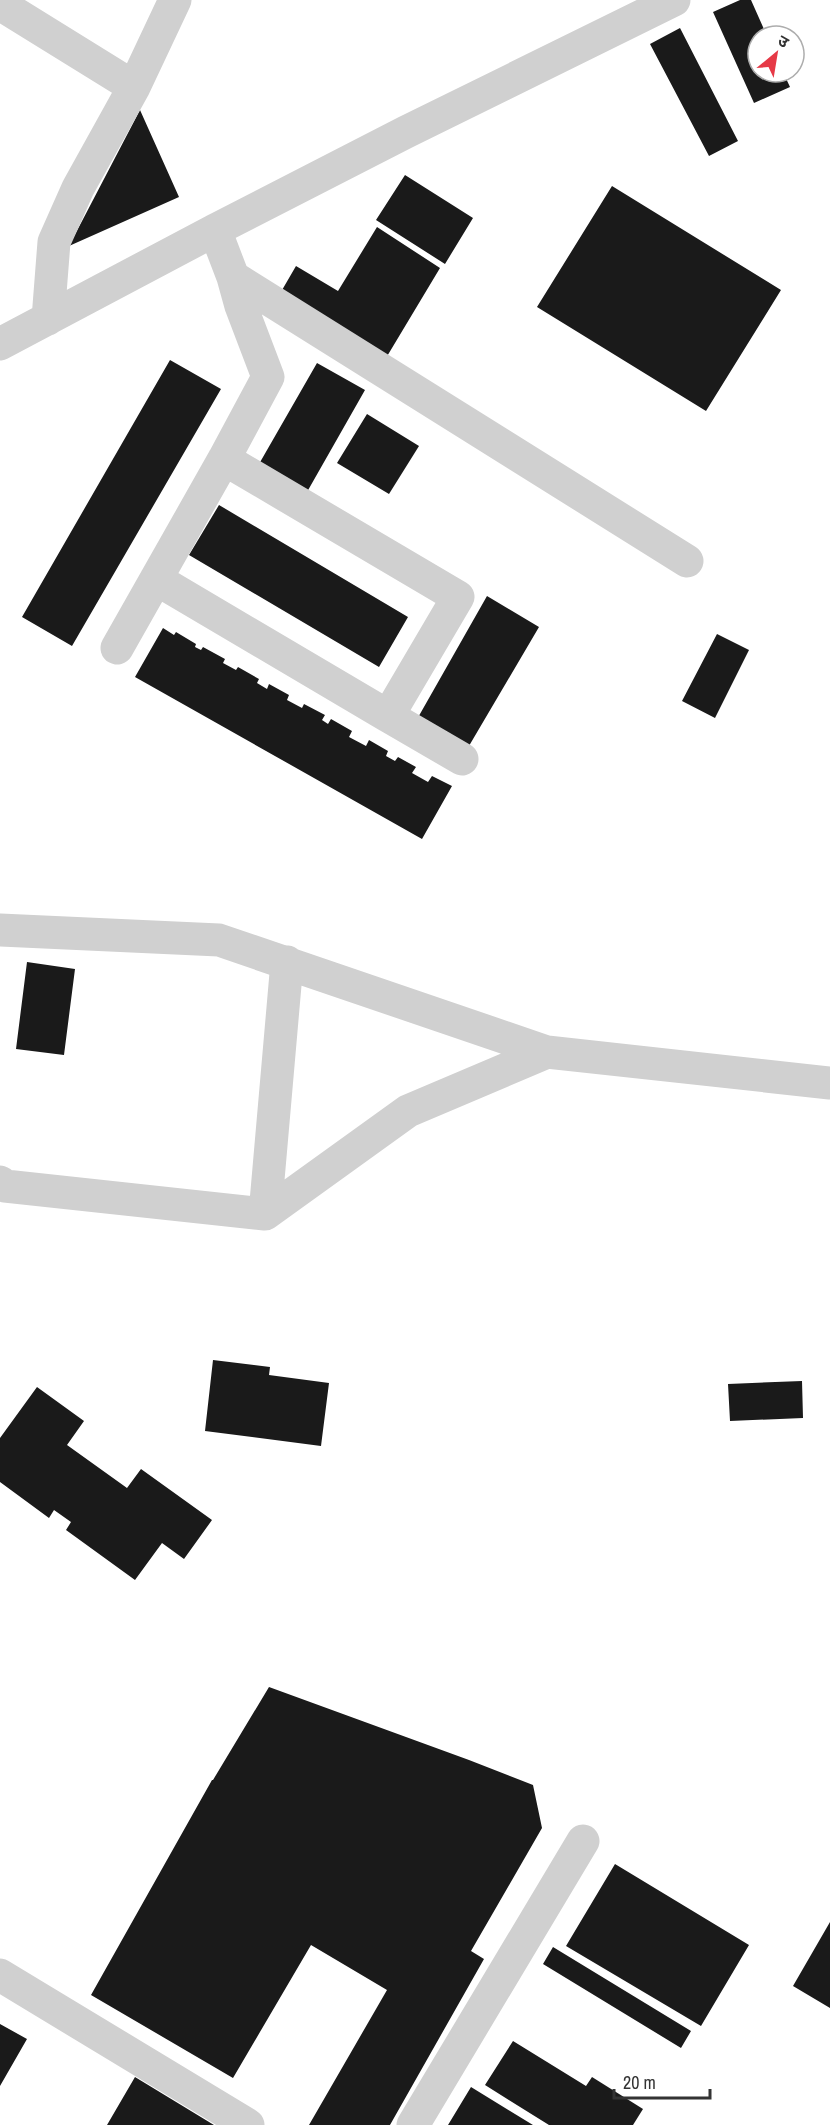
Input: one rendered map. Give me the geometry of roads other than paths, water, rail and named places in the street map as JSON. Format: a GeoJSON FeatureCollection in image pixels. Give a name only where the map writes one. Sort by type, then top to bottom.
{"type":"FeatureCollection","features":[{"type":"Feature","properties":{"kind":"street"},"geometry":{"type":"LineString","coordinates":[[48,319],[54,242],[78,188],[134,87],[174,0]]}},
{"type":"Feature","properties":{"kind":"street"},"geometry":{"type":"LineString","coordinates":[[0,344],[215,230],[674,0]]}},
{"type":"Feature","properties":{"kind":"street"},"geometry":{"type":"LineString","coordinates":[[0,4],[134,87]]}},
{"type":"Feature","properties":{"kind":"street"},"geometry":{"type":"LineString","coordinates":[[117,648],[268,377],[215,230]]}},
{"type":"Feature","properties":{"kind":"street"},"geometry":{"type":"LineString","coordinates":[[233,277],[687,561]]}},
{"type":"Feature","properties":{"kind":"street"},"geometry":{"type":"LineString","coordinates":[[224,459],[458,597],[388,716]]}},
{"type":"Feature","properties":{"kind":"street"},"geometry":{"type":"LineString","coordinates":[[156,579],[462,759]]}},
{"type":"Feature","properties":{"kind":"street"},"geometry":{"type":"LineString","coordinates":[[0,930],[219,940],[548,1052],[830,1083]]}},
{"type":"Feature","properties":{"kind":"street"},"geometry":{"type":"LineString","coordinates":[[265,1214],[287,962]]}},
{"type":"Feature","properties":{"kind":"street"},"geometry":{"type":"LineString","coordinates":[[0,1182],[5,1186],[265,1214],[408,1112],[548,1052]]}},
{"type":"Feature","properties":{"kind":"street"},"geometry":{"type":"LineString","coordinates":[[413,2125],[583,1841]]}},
{"type":"Feature","properties":{"kind":"street"},"geometry":{"type":"LineString","coordinates":[[0,1974],[248,2125]]}}]}
